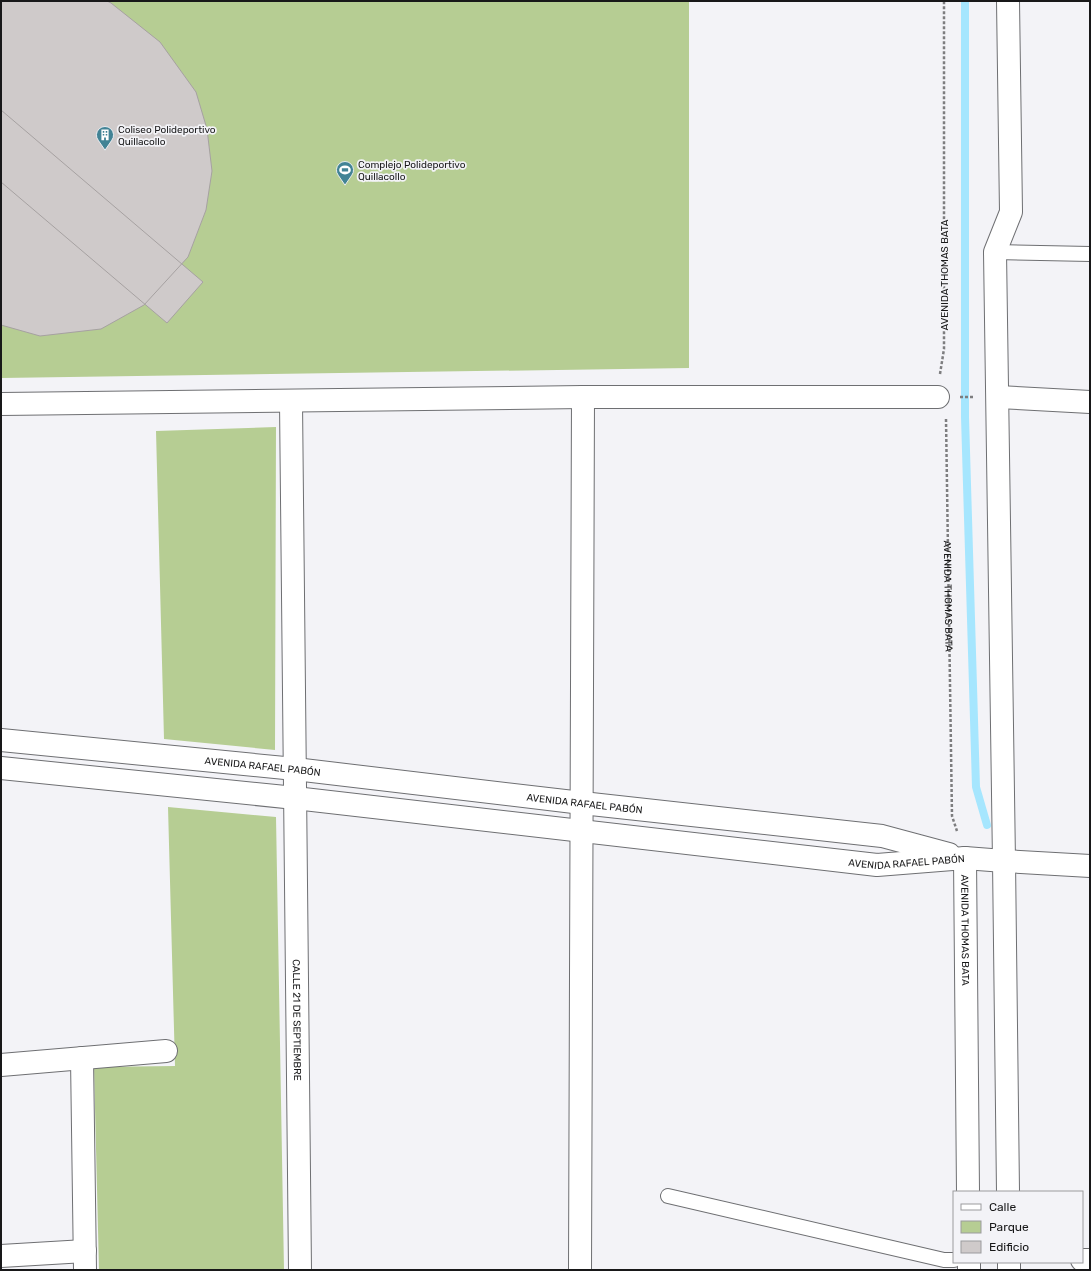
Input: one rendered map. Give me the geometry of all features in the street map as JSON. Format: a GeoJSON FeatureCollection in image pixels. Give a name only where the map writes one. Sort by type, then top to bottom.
{"type":"FeatureCollection","features":[{"type":"Feature","properties":{"kind":"street"},"geometry":{"type":"LineString","coordinates":[[1008,1],[1011,212],[995,252],[1008,1191]]}},
{"type":"Feature","properties":{"kind":"street"},"geometry":{"type":"LineString","coordinates":[[580,1270],[583,397]]}},
{"type":"Feature","properties":{"kind":"street"},"geometry":{"type":"LineString","coordinates":[[1,404],[290,402],[583,397],[938,397]]}},
{"type":"Feature","properties":{"kind":"street"},"geometry":{"type":"LineString","coordinates":[[998,397],[1090,402]]}},
{"type":"Feature","properties":{"kind":"street","name":"CALLE 21 DE SEPTIEMBRE"},"geometry":{"type":"LineString","coordinates":[[290,402],[300,1270]]}},
{"type":"Feature","properties":{"kind":"street","name":"AVENIDA RAFAEL PABÓN"},"geometry":{"type":"LineString","coordinates":[[1,740],[295,769],[582,803],[882,836],[965,858]]}},
{"type":"Feature","properties":{"kind":"street","name":"AVENIDA RAFAEL PABÓN"},"geometry":{"type":"LineString","coordinates":[[1,768],[295,798],[877,865],[965,858]]}},
{"type":"Feature","properties":{"kind":"street"},"geometry":{"type":"LineString","coordinates":[[965,858],[1090,866]]}},
{"type":"Feature","properties":{"kind":"street","name":"AVENIDA THOMAS BATA"},"geometry":{"type":"LineString","coordinates":[[965,858],[968,1191]]}},
{"type":"Feature","properties":{"kind":"street"},"geometry":{"type":"LineString","coordinates":[[1,1065],[166,1051]]}},
{"type":"Feature","properties":{"kind":"street"},"geometry":{"type":"LineString","coordinates":[[1,1256],[85,1260],[82,1058]]}},
{"type":"Feature","properties":{"kind":"lane"},"geometry":{"type":"LineString","coordinates":[[995,252],[1090,254]]}},
{"type":"Feature","properties":{"kind":"lane"},"geometry":{"type":"LineString","coordinates":[[668,1196],[944,1260],[953,1260]]}},
{"type":"Feature","properties":{"kind":"path","name":"AVENIDA THOMAS BATA"},"geometry":{"type":"LineString","coordinates":[[944,1],[944,349],[938,397],[946,415],[952,816],[965,858]]}},
{"type":"Feature","properties":{"kind":"path"},"geometry":{"type":"LineString","coordinates":[[938,397],[998,397]]}},
{"type":"Feature","properties":{"kind":"green space","name":"Complejo Polideportivo Quillacollo"},"geometry":{"type":"Polygon","coordinates":[[[1,1],[689,1],[689,368],[1,378],[1,1]]]}},
{"type":"Feature","properties":{"kind":"green space"},"geometry":{"type":"Polygon","coordinates":[[[276,427],[275,750],[164,739],[156,431],[276,427]]]}},
{"type":"Feature","properties":{"kind":"green space"},"geometry":{"type":"Polygon","coordinates":[[[168,807],[276,817],[284,1270],[99,1270],[94,1067],[175,1066],[168,807]]]}},
{"type":"Feature","properties":{"kind":"building","name":"Coliseo Polideportivo Quillacollo"},"geometry":{"type":"Polygon","coordinates":[[[1,1],[107,1],[160,42],[196,92],[207,129],[212,171],[206,210],[188,257],[144,305],[101,329],[40,336],[1,325],[1,1]]]}},
{"type":"Feature","properties":{"kind":"building"},"geometry":{"type":"Polygon","coordinates":[[[1,110],[203,282],[167,323],[1,182],[1,110]]]}},
{"type":"Feature","properties":{"kind":"waterway"},"geometry":{"type":"LineString","coordinates":[[965,1],[965,417],[976,787],[987,825]]}},
{"type":"Feature","properties":{"kind":"place","name":"Coliseo Polideportivo Quillacollo"},"geometry":{"type":"Point","coordinates":[105,150]}},
{"type":"Feature","properties":{"kind":"place","name":"Complejo Polideportivo Quillacollo"},"geometry":{"type":"Point","coordinates":[345,185]}}]}
